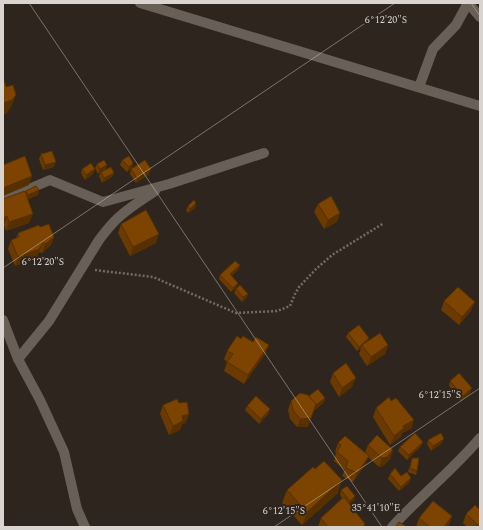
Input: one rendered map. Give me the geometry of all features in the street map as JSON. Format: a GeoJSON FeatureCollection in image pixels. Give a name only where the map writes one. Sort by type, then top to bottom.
{"type":"FeatureCollection","features":[{"type":"Feature","properties":{"kind":"street"},"geometry":{"type":"LineString","coordinates":[[140,3],[480,106]]}},
{"type":"Feature","properties":{"kind":"street"},"geometry":{"type":"LineString","coordinates":[[419,87],[433,49],[456,25],[468,3],[480,17]]}},
{"type":"Feature","properties":{"kind":"street"},"geometry":{"type":"LineString","coordinates":[[3,200],[50,180],[103,202],[169,184],[264,153]]}},
{"type":"Feature","properties":{"kind":"street"},"geometry":{"type":"LineString","coordinates":[[18,359],[49,321],[81,268],[108,228],[120,216],[150,194],[169,184]]}},
{"type":"Feature","properties":{"kind":"street"},"geometry":{"type":"LineString","coordinates":[[3,320],[18,359],[40,400],[64,452],[77,509],[85,527]]}},
{"type":"Feature","properties":{"kind":"street"},"geometry":{"type":"LineString","coordinates":[[392,527],[480,438]]}},
{"type":"Feature","properties":{"kind":"path"},"geometry":{"type":"LineString","coordinates":[[81,268],[153,277],[236,313],[277,311],[290,306],[294,294],[299,287],[332,255],[384,223]]}},
{"type":"Feature","properties":{"kind":"building"},"geometry":{"type":"Polygon","coordinates":[[[3,77],[6,87],[13,85],[16,95],[12,100],[3,103],[3,77]]]}},
{"type":"Feature","properties":{"kind":"building"},"geometry":{"type":"Polygon","coordinates":[[[52,151],[56,162],[45,165],[41,154],[52,151]]]}},
{"type":"Feature","properties":{"kind":"building"},"geometry":{"type":"Polygon","coordinates":[[[25,156],[32,176],[3,188],[3,165],[25,156]]]}},
{"type":"Feature","properties":{"kind":"building"},"geometry":{"type":"Polygon","coordinates":[[[129,156],[133,163],[129,167],[122,160],[129,156]]]}},
{"type":"Feature","properties":{"kind":"building"},"geometry":{"type":"Polygon","coordinates":[[[104,160],[107,165],[100,169],[97,164],[104,160]]]}},
{"type":"Feature","properties":{"kind":"building"},"geometry":{"type":"Polygon","coordinates":[[[145,160],[151,169],[137,178],[131,169],[145,160]]]}},
{"type":"Feature","properties":{"kind":"building"},"geometry":{"type":"Polygon","coordinates":[[[91,163],[95,169],[86,175],[82,169],[91,163]]]}},
{"type":"Feature","properties":{"kind":"building"},"geometry":{"type":"Polygon","coordinates":[[[111,167],[114,173],[104,178],[101,172],[111,167]]]}},
{"type":"Feature","properties":{"kind":"building"},"geometry":{"type":"Polygon","coordinates":[[[36,186],[39,190],[28,195],[26,191],[36,186]]]}},
{"type":"Feature","properties":{"kind":"building"},"geometry":{"type":"Polygon","coordinates":[[[25,191],[33,214],[9,222],[7,216],[3,218],[3,199],[25,191]]]}},
{"type":"Feature","properties":{"kind":"building"},"geometry":{"type":"Polygon","coordinates":[[[331,196],[340,213],[328,220],[318,204],[331,196]]]}},
{"type":"Feature","properties":{"kind":"building"},"geometry":{"type":"Polygon","coordinates":[[[194,200],[196,203],[190,209],[188,206],[194,200]]]}},
{"type":"Feature","properties":{"kind":"building"},"geometry":{"type":"Polygon","coordinates":[[[146,210],[159,234],[133,247],[121,224],[146,210]]]}},
{"type":"Feature","properties":{"kind":"building"},"geometry":{"type":"Polygon","coordinates":[[[49,224],[54,237],[45,244],[43,243],[39,249],[18,257],[11,240],[19,237],[18,233],[39,225],[40,227],[49,224]]]}},
{"type":"Feature","properties":{"kind":"building"},"geometry":{"type":"Polygon","coordinates":[[[235,261],[240,265],[230,274],[238,283],[233,288],[220,275],[235,261]]]}},
{"type":"Feature","properties":{"kind":"building"},"geometry":{"type":"Polygon","coordinates":[[[240,285],[248,294],[243,297],[236,289],[240,285]]]}},
{"type":"Feature","properties":{"kind":"building"},"geometry":{"type":"Polygon","coordinates":[[[458,287],[475,302],[462,317],[444,301],[458,287]]]}},
{"type":"Feature","properties":{"kind":"building"},"geometry":{"type":"Polygon","coordinates":[[[359,325],[369,338],[359,347],[348,333],[359,325]]]}},
{"type":"Feature","properties":{"kind":"building"},"geometry":{"type":"Polygon","coordinates":[[[380,333],[388,345],[371,357],[362,345],[380,333]]]}},
{"type":"Feature","properties":{"kind":"building"},"geometry":{"type":"Polygon","coordinates":[[[237,336],[241,339],[243,336],[253,342],[256,337],[269,345],[248,375],[227,362],[233,354],[227,351],[237,336]]]}},
{"type":"Feature","properties":{"kind":"building"},"geometry":{"type":"Polygon","coordinates":[[[346,363],[356,378],[342,388],[333,373],[346,363]]]}},
{"type":"Feature","properties":{"kind":"building"},"geometry":{"type":"Polygon","coordinates":[[[459,373],[472,388],[463,396],[450,381],[459,373]]]}},
{"type":"Feature","properties":{"kind":"building"},"geometry":{"type":"Polygon","coordinates":[[[318,389],[325,398],[316,405],[309,396],[318,389]]]}},
{"type":"Feature","properties":{"kind":"building"},"geometry":{"type":"Polygon","coordinates":[[[300,393],[308,395],[316,404],[311,418],[300,419],[293,410],[291,401],[300,393]]]}},
{"type":"Feature","properties":{"kind":"building"},"geometry":{"type":"Polygon","coordinates":[[[256,396],[270,409],[261,419],[247,406],[256,396]]]}},
{"type":"Feature","properties":{"kind":"building"},"geometry":{"type":"Polygon","coordinates":[[[389,397],[391,401],[396,398],[414,420],[403,426],[404,428],[394,436],[376,408],[389,397]]]}},
{"type":"Feature","properties":{"kind":"building"},"geometry":{"type":"Polygon","coordinates":[[[177,399],[179,403],[187,402],[189,414],[182,416],[183,421],[173,426],[163,405],[177,399]]]}},
{"type":"Feature","properties":{"kind":"building"},"geometry":{"type":"Polygon","coordinates":[[[415,433],[423,442],[409,455],[400,447],[415,433]]]}},
{"type":"Feature","properties":{"kind":"building"},"geometry":{"type":"Polygon","coordinates":[[[441,433],[444,439],[433,446],[428,440],[441,433]]]}},
{"type":"Feature","properties":{"kind":"building"},"geometry":{"type":"Polygon","coordinates":[[[377,435],[393,450],[387,457],[382,458],[368,445],[377,435]]]}},
{"type":"Feature","properties":{"kind":"building"},"geometry":{"type":"Polygon","coordinates":[[[345,436],[369,456],[357,473],[346,468],[348,461],[337,452],[341,445],[338,443],[345,436]]]}},
{"type":"Feature","properties":{"kind":"building"},"geometry":{"type":"Polygon","coordinates":[[[412,458],[419,458],[417,471],[410,468],[412,458]]]}},
{"type":"Feature","properties":{"kind":"building"},"geometry":{"type":"Polygon","coordinates":[[[324,461],[342,480],[307,512],[287,490],[313,467],[315,469],[324,461]]]}},
{"type":"Feature","properties":{"kind":"building"},"geometry":{"type":"Polygon","coordinates":[[[395,468],[401,476],[407,472],[411,478],[401,487],[390,474],[395,468]]]}},
{"type":"Feature","properties":{"kind":"building"},"geometry":{"type":"Polygon","coordinates":[[[347,486],[355,496],[350,501],[341,490],[347,486]]]}},
{"type":"Feature","properties":{"kind":"building"},"geometry":{"type":"Polygon","coordinates":[[[344,497],[365,524],[363,527],[328,527],[321,518],[344,497]]]}},
{"type":"Feature","properties":{"kind":"building"},"geometry":{"type":"Polygon","coordinates":[[[433,501],[452,516],[444,527],[430,527],[419,518],[433,501]]]}},
{"type":"Feature","properties":{"kind":"building"},"geometry":{"type":"Polygon","coordinates":[[[475,505],[480,510],[480,527],[466,514],[475,505]]]}},
{"type":"Feature","properties":{"kind":"building"},"geometry":{"type":"Polygon","coordinates":[[[399,522],[407,527],[395,527],[399,522]]]}}]}
